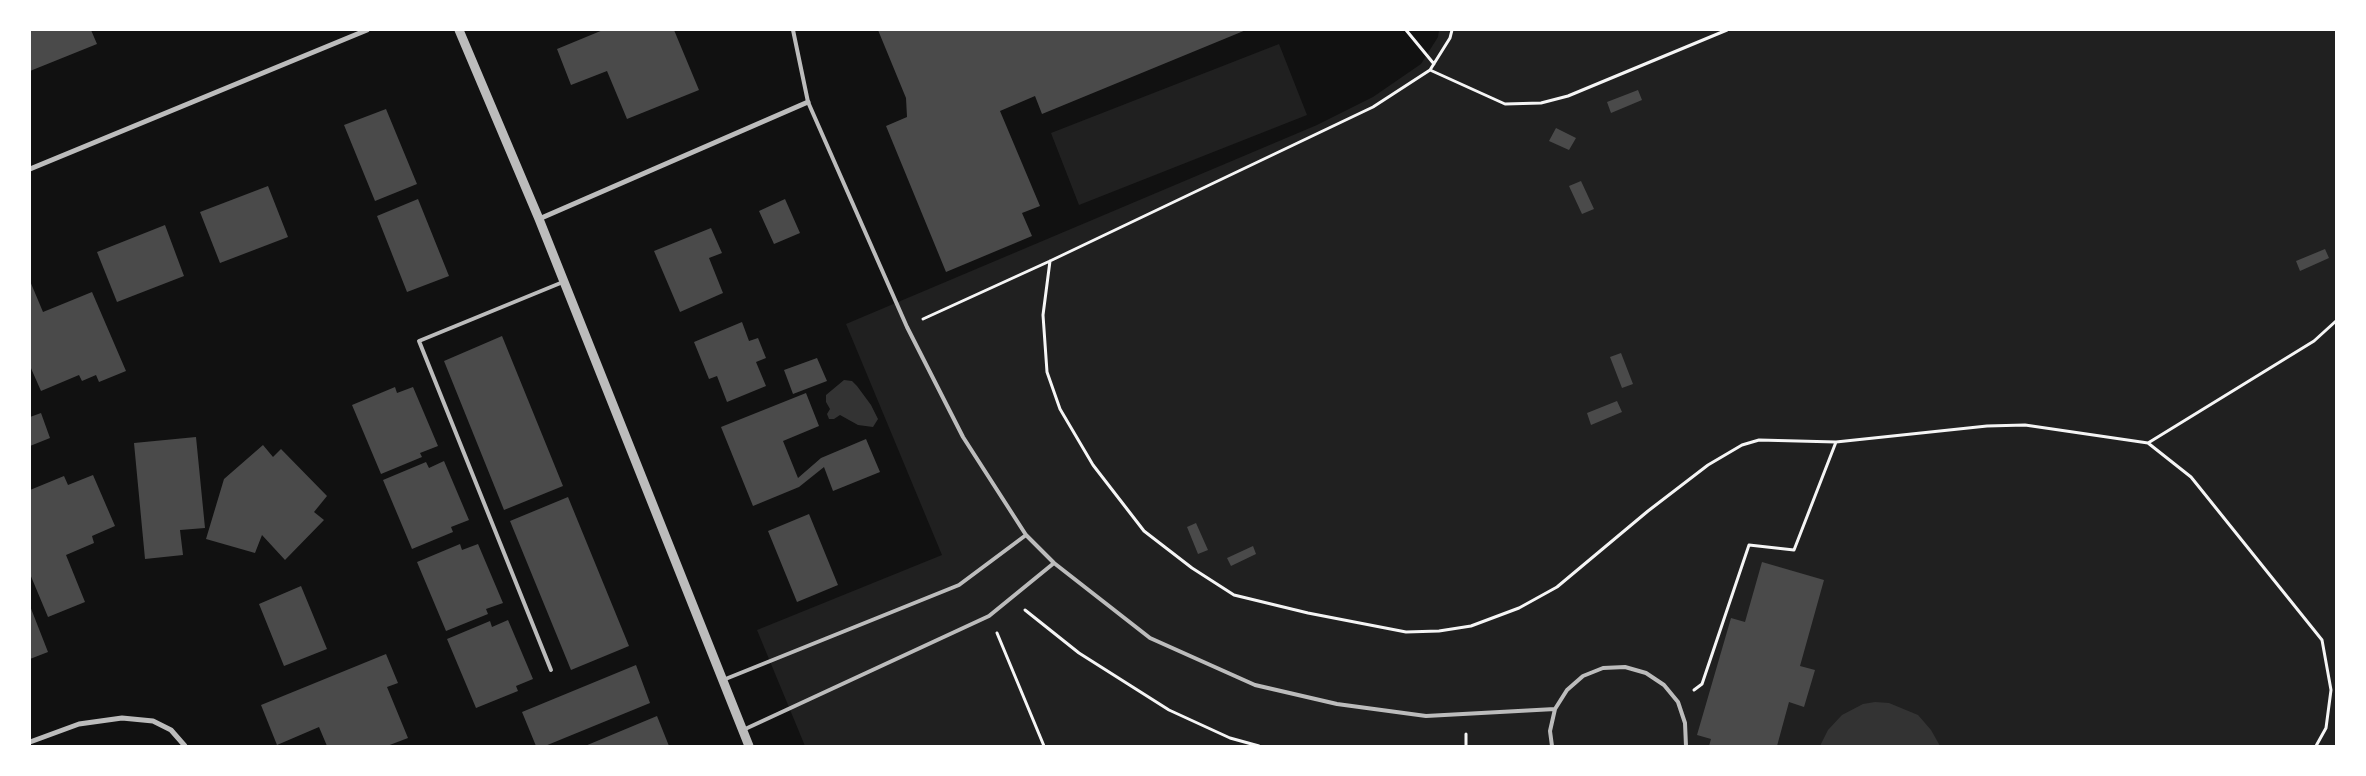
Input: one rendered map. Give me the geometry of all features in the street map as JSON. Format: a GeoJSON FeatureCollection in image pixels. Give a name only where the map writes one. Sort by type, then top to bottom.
{"type":"FeatureCollection","features":[{"type":"Feature","properties":{"kind":"street"},"geometry":{"type":"LineString","coordinates":[[30,169],[367,30]]}},
{"type":"Feature","properties":{"kind":"street"},"geometry":{"type":"LineString","coordinates":[[459,30],[539,219],[749,746]]}},
{"type":"Feature","properties":{"kind":"street"},"geometry":{"type":"LineString","coordinates":[[539,219],[808,102]]}},
{"type":"Feature","properties":{"kind":"street"},"geometry":{"type":"LineString","coordinates":[[30,742],[79,724],[122,718],[153,721],[171,730],[185,746]]}},
{"type":"Feature","properties":{"kind":"lane"},"geometry":{"type":"LineString","coordinates":[[793,30],[808,102],[907,326],[963,437],[1026,535],[1054,563],[1150,638],[1255,685],[1337,704],[1426,716],[1555,709]]}},
{"type":"Feature","properties":{"kind":"lane"},"geometry":{"type":"LineString","coordinates":[[551,670],[419,341],[564,282]]}},
{"type":"Feature","properties":{"kind":"lane"},"geometry":{"type":"LineString","coordinates":[[722,680],[959,584],[1026,535]]}},
{"type":"Feature","properties":{"kind":"lane"},"geometry":{"type":"LineString","coordinates":[[743,730],[989,616],[1054,563]]}},
{"type":"Feature","properties":{"kind":"lane"},"geometry":{"type":"LineString","coordinates":[[1552,746],[1550,731],[1555,709],[1567,690],[1583,676],[1603,668],[1625,667],[1646,673],[1664,685],[1678,702],[1686,723],[1686,746]]}},
{"type":"Feature","properties":{"kind":"path"},"geometry":{"type":"LineString","coordinates":[[1406,30],[1434,64]]}},
{"type":"Feature","properties":{"kind":"path"},"geometry":{"type":"LineString","coordinates":[[907,326],[1050,261],[1373,107],[1430,70],[1450,38],[1452,30]]}},
{"type":"Feature","properties":{"kind":"path"},"geometry":{"type":"LineString","coordinates":[[1430,70],[1505,104],[1541,103],[1568,96],[1727,30]]}},
{"type":"Feature","properties":{"kind":"path"},"geometry":{"type":"LineString","coordinates":[[1050,261],[1043,315],[1047,372],[1060,409],[1093,465],[1144,531],[1192,568],[1234,595],[1308,613],[1406,632],[1439,631],[1471,626],[1519,608],[1557,587],[1648,511],[1708,465],[1742,445],[1759,440],[1836,442],[1987,426],[2025,426],[2148,443],[2191,477],[2322,640],[2331,690],[2326,728],[2316,746]]}},
{"type":"Feature","properties":{"kind":"path"},"geometry":{"type":"LineString","coordinates":[[2148,443],[2314,341],[2336,321]]}},
{"type":"Feature","properties":{"kind":"path"},"geometry":{"type":"LineString","coordinates":[[1678,702],[1702,684],[1749,545],[1794,550],[1836,442]]}},
{"type":"Feature","properties":{"kind":"path"},"geometry":{"type":"LineString","coordinates":[[1018,615],[1026,610],[1079,654],[1169,710],[1230,738],[1259,746]]}},
{"type":"Feature","properties":{"kind":"path"},"geometry":{"type":"LineString","coordinates":[[1003,626],[996,631],[1044,746]]}},
{"type":"Feature","properties":{"kind":"shaded area"},"geometry":{"type":"Polygon","coordinates":[[[1439,30],[2336,30],[2336,746],[805,746],[757,630],[942,555],[846,324],[1317,125],[1373,97],[1421,64],[1438,37],[1439,30]]]}},
{"type":"Feature","properties":{"kind":"shaded area"},"geometry":{"type":"Polygon","coordinates":[[[1279,44],[1307,115],[1079,205],[1051,133],[1279,44]]]}},
{"type":"Feature","properties":{"kind":"shaded area"},"geometry":{"type":"Polygon","coordinates":[[[844,380],[852,381],[871,405],[878,419],[873,427],[858,425],[840,415],[834,419],[829,419],[827,414],[830,409],[826,402],[826,395],[844,380]]]}},
{"type":"Feature","properties":{"kind":"shaded area"},"geometry":{"type":"Polygon","coordinates":[[[1875,702],[1889,703],[1918,715],[1931,730],[1940,746],[1820,746],[1828,730],[1842,715],[1863,704],[1875,702]]]}},
{"type":"Feature","properties":{"kind":"building"},"geometry":{"type":"Polygon","coordinates":[[[30,30],[91,30],[97,44],[30,71],[30,30]]]}},
{"type":"Feature","properties":{"kind":"building"},"geometry":{"type":"Polygon","coordinates":[[[603,30],[674,30],[699,90],[627,119],[607,71],[571,85],[557,49],[603,30]]]}},
{"type":"Feature","properties":{"kind":"building"},"geometry":{"type":"Polygon","coordinates":[[[878,30],[1246,30],[1042,114],[1035,96],[1000,111],[1040,206],[1022,213],[1032,236],[946,272],[886,126],[907,117],[906,98],[878,30]]]}},
{"type":"Feature","properties":{"kind":"building"},"geometry":{"type":"Polygon","coordinates":[[[1638,90],[1642,100],[1611,113],[1607,102],[1638,90]]]}},
{"type":"Feature","properties":{"kind":"building"},"geometry":{"type":"Polygon","coordinates":[[[386,109],[417,184],[375,201],[344,125],[386,109]]]}},
{"type":"Feature","properties":{"kind":"building"},"geometry":{"type":"Polygon","coordinates":[[[1556,128],[1576,138],[1569,150],[1549,141],[1556,128]]]}},
{"type":"Feature","properties":{"kind":"building"},"geometry":{"type":"Polygon","coordinates":[[[1581,181],[1594,209],[1582,214],[1569,186],[1581,181]]]}},
{"type":"Feature","properties":{"kind":"building"},"geometry":{"type":"Polygon","coordinates":[[[268,186],[288,237],[220,263],[200,212],[268,186]]]}},
{"type":"Feature","properties":{"kind":"building"},"geometry":{"type":"Polygon","coordinates":[[[418,199],[449,276],[407,292],[377,216],[418,199]]]}},
{"type":"Feature","properties":{"kind":"building"},"geometry":{"type":"Polygon","coordinates":[[[785,199],[800,233],[774,244],[759,211],[785,199]]]}},
{"type":"Feature","properties":{"kind":"building"},"geometry":{"type":"Polygon","coordinates":[[[165,225],[184,276],[117,302],[97,252],[165,225]]]}},
{"type":"Feature","properties":{"kind":"building"},"geometry":{"type":"Polygon","coordinates":[[[711,228],[722,253],[709,258],[723,293],[680,312],[654,251],[711,228]]]}},
{"type":"Feature","properties":{"kind":"building"},"geometry":{"type":"Polygon","coordinates":[[[2325,249],[2329,258],[2300,271],[2296,261],[2325,249]]]}},
{"type":"Feature","properties":{"kind":"building"},"geometry":{"type":"Polygon","coordinates":[[[30,281],[43,312],[92,292],[126,371],[99,382],[96,375],[82,381],[79,375],[41,391],[30,366],[30,281]]]}},
{"type":"Feature","properties":{"kind":"building"},"geometry":{"type":"Polygon","coordinates":[[[742,322],[749,341],[758,338],[766,358],[756,362],[766,386],[727,402],[717,376],[709,379],[694,342],[742,322]]]}},
{"type":"Feature","properties":{"kind":"building"},"geometry":{"type":"Polygon","coordinates":[[[502,336],[563,486],[504,510],[444,361],[502,336]]]}},
{"type":"Feature","properties":{"kind":"building"},"geometry":{"type":"Polygon","coordinates":[[[1621,353],[1633,384],[1622,388],[1610,357],[1621,353]]]}},
{"type":"Feature","properties":{"kind":"building"},"geometry":{"type":"Polygon","coordinates":[[[817,358],[827,381],[793,394],[784,370],[817,358]]]}},
{"type":"Feature","properties":{"kind":"building"},"geometry":{"type":"Polygon","coordinates":[[[395,387],[397,393],[413,387],[438,446],[420,453],[422,457],[381,474],[352,405],[395,387]]]}},
{"type":"Feature","properties":{"kind":"building"},"geometry":{"type":"Polygon","coordinates":[[[806,393],[819,426],[783,441],[798,478],[821,458],[866,439],[880,472],[833,491],[824,467],[799,487],[753,506],[721,427],[806,393]]]}},
{"type":"Feature","properties":{"kind":"building"},"geometry":{"type":"Polygon","coordinates":[[[1617,401],[1622,412],[1591,425],[1587,413],[1617,401]]]}},
{"type":"Feature","properties":{"kind":"building"},"geometry":{"type":"Polygon","coordinates":[[[41,413],[50,438],[30,446],[30,417],[41,413]]]}},
{"type":"Feature","properties":{"kind":"building"},"geometry":{"type":"Polygon","coordinates":[[[196,437],[205,528],[180,530],[183,555],[145,559],[134,443],[196,437]]]}},
{"type":"Feature","properties":{"kind":"building"},"geometry":{"type":"Polygon","coordinates":[[[263,445],[273,457],[281,449],[327,496],[314,512],[324,520],[285,560],[262,535],[255,553],[206,539],[224,479],[263,445]]]}},
{"type":"Feature","properties":{"kind":"building"},"geometry":{"type":"Polygon","coordinates":[[[444,461],[469,520],[451,527],[453,532],[412,549],[383,480],[426,462],[429,468],[444,461]]]}},
{"type":"Feature","properties":{"kind":"building"},"geometry":{"type":"Polygon","coordinates":[[[93,475],[115,526],[92,536],[94,543],[66,555],[85,602],[48,617],[30,574],[30,490],[64,476],[68,485],[93,475]]]}},
{"type":"Feature","properties":{"kind":"building"},"geometry":{"type":"Polygon","coordinates":[[[568,497],[629,646],[571,670],[510,521],[568,497]]]}},
{"type":"Feature","properties":{"kind":"building"},"geometry":{"type":"Polygon","coordinates":[[[809,514],[838,585],[797,602],[768,531],[809,514]]]}},
{"type":"Feature","properties":{"kind":"building"},"geometry":{"type":"Polygon","coordinates":[[[1196,523],[1208,550],[1198,554],[1187,527],[1196,523]]]}},
{"type":"Feature","properties":{"kind":"building"},"geometry":{"type":"Polygon","coordinates":[[[460,544],[462,550],[478,544],[503,603],[486,609],[488,614],[446,631],[417,562],[460,544]]]}},
{"type":"Feature","properties":{"kind":"building"},"geometry":{"type":"Polygon","coordinates":[[[1253,546],[1256,554],[1231,566],[1227,558],[1253,546]]]}},
{"type":"Feature","properties":{"kind":"building"},"geometry":{"type":"Polygon","coordinates":[[[1762,562],[1824,580],[1800,666],[1815,670],[1804,707],[1789,702],[1777,746],[1709,746],[1711,739],[1697,735],[1731,618],[1745,622],[1762,562]]]}},
{"type":"Feature","properties":{"kind":"building"},"geometry":{"type":"Polygon","coordinates":[[[301,586],[327,649],[284,666],[259,604],[301,586]]]}},
{"type":"Feature","properties":{"kind":"building"},"geometry":{"type":"Polygon","coordinates":[[[30,606],[48,652],[30,659],[30,606]]]}},
{"type":"Feature","properties":{"kind":"building"},"geometry":{"type":"Polygon","coordinates":[[[508,620],[533,679],[516,686],[518,691],[476,708],[447,639],[490,621],[492,627],[508,620]]]}},
{"type":"Feature","properties":{"kind":"building"},"geometry":{"type":"Polygon","coordinates":[[[386,654],[398,683],[387,687],[408,738],[387,746],[327,746],[319,727],[277,745],[261,705],[386,654]]]}},
{"type":"Feature","properties":{"kind":"building"},"geometry":{"type":"Polygon","coordinates":[[[636,665],[650,703],[545,746],[536,746],[522,712],[636,665]]]}},
{"type":"Feature","properties":{"kind":"building"},"geometry":{"type":"Polygon","coordinates":[[[657,716],[669,746],[585,746],[657,716]]]}}]}
